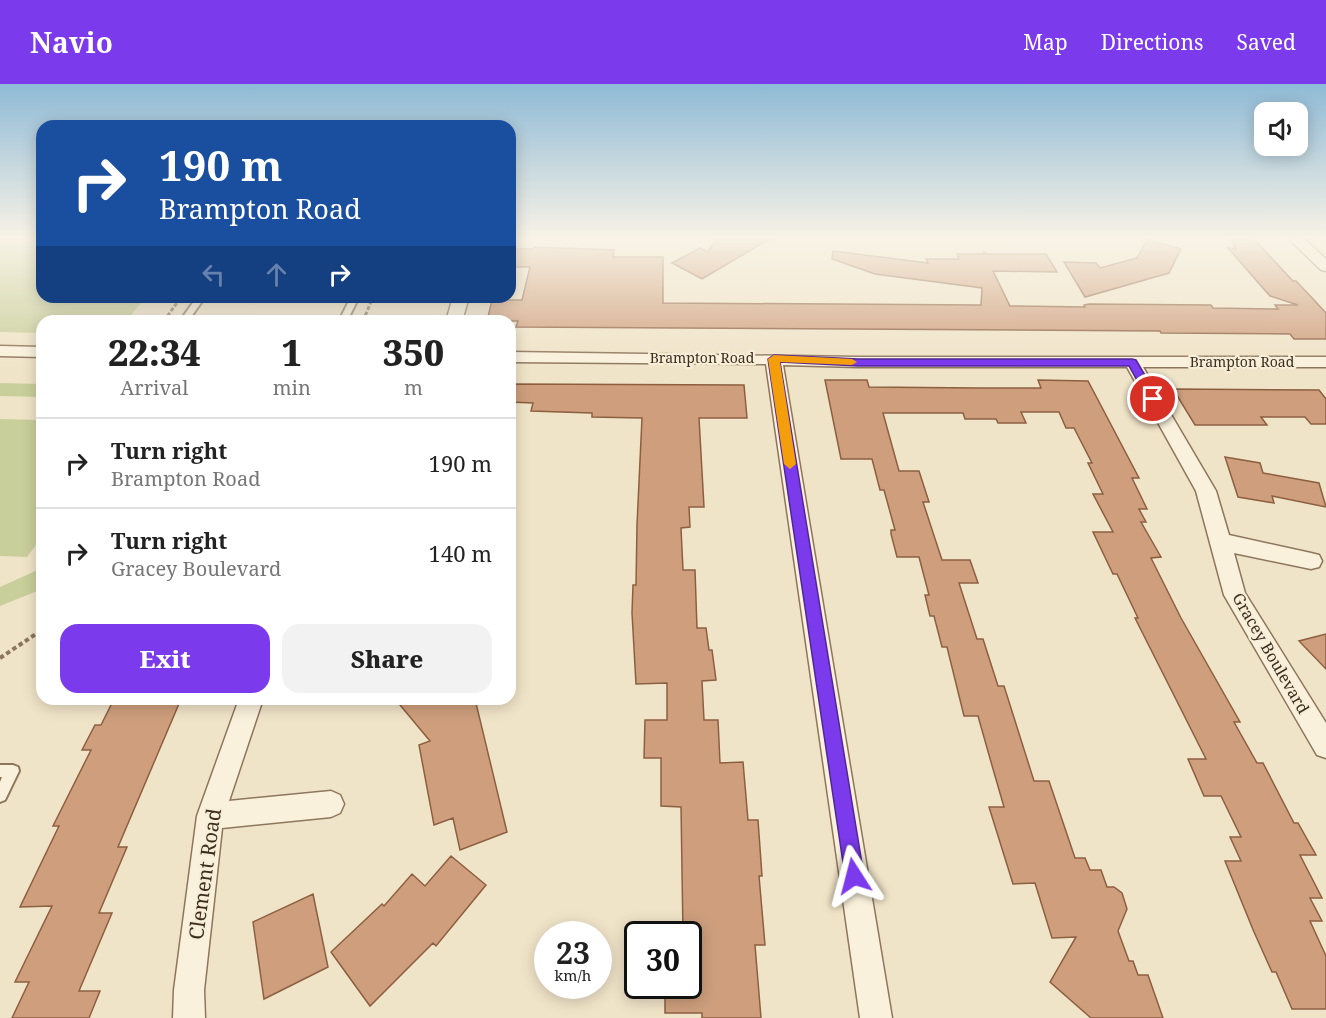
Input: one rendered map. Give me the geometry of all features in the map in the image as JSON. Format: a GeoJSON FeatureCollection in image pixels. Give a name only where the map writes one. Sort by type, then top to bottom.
{"type":"FeatureCollection","features":[{"type":"Feature","properties":{"kind":"street"},"geometry":{"type":"LineString","coordinates":[[0,351],[36,352]]}},
{"type":"Feature","properties":{"kind":"street","name":"Brampton Road"},"geometry":{"type":"LineString","coordinates":[[516,357],[858,362],[1326,362]]}},
{"type":"Feature","properties":{"kind":"street"},"geometry":{"type":"LineString","coordinates":[[774,359],[876,1018]]}},
{"type":"Feature","properties":{"kind":"street","name":"Gracey Boulevard"},"geometry":{"type":"LineString","coordinates":[[1132,362],[1206,490],[1235,595],[1326,746]]}},
{"type":"Feature","properties":{"kind":"street"},"geometry":{"type":"LineString","coordinates":[[1221,542],[1311,561]]}},
{"type":"Feature","properties":{"kind":"street","name":"Clement Road"},"geometry":{"type":"LineString","coordinates":[[189,1018],[189,990],[210,816],[249,705]]}},
{"type":"Feature","properties":{"kind":"street"},"geometry":{"type":"LineString","coordinates":[[210,816],[332,804]]}},
{"type":"Feature","properties":{"kind":"lane"},"geometry":{"type":"LineString","coordinates":[[0,771],[13,771],[0,795]]}},
{"type":"Feature","properties":{"kind":"path"},"geometry":{"type":"LineString","coordinates":[[0,658],[36,634]]}},
{"type":"Feature","properties":{"kind":"green space"},"geometry":{"type":"Polygon","coordinates":[[[0,282],[36,282],[36,303],[141,303],[131,315],[36,315],[36,333],[0,332],[0,282]]]}},
{"type":"Feature","properties":{"kind":"green space"},"geometry":{"type":"Polygon","coordinates":[[[0,383],[36,384],[36,397],[0,396],[0,383]]]}},
{"type":"Feature","properties":{"kind":"green space"},"geometry":{"type":"Polygon","coordinates":[[[0,419],[36,420],[36,545],[27,557],[0,556],[0,419]]]}},
{"type":"Feature","properties":{"kind":"green space"},"geometry":{"type":"Polygon","coordinates":[[[36,571],[36,591],[0,606],[0,587],[36,571]]]}},
{"type":"Feature","properties":{"kind":"building"},"geometry":{"type":"Polygon","coordinates":[[[526,282],[663,282],[663,303],[981,305],[982,288],[933,282],[998,282],[1010,306],[1211,305],[1213,308],[1278,309],[1275,305],[1298,305],[1270,296],[1257,282],[1297,282],[1326,313],[1326,339],[1294,339],[1290,334],[1161,333],[1160,331],[516,327],[518,321],[516,321],[516,315],[488,315],[491,303],[516,303],[516,300],[522,300],[526,282]]]}},
{"type":"Feature","properties":{"kind":"building"},"geometry":{"type":"Polygon","coordinates":[[[1076,282],[1139,282],[1085,297],[1076,282]]]}},
{"type":"Feature","properties":{"kind":"building"},"geometry":{"type":"Polygon","coordinates":[[[825,380],[867,380],[869,387],[977,388],[1041,388],[1038,380],[1088,381],[1139,478],[1132,478],[1147,509],[1139,509],[1146,522],[1141,522],[1161,557],[1151,558],[1181,618],[1240,722],[1234,722],[1257,763],[1263,763],[1294,823],[1298,823],[1316,855],[1300,855],[1322,898],[1310,898],[1322,921],[1310,921],[1326,956],[1326,1009],[1292,1009],[1276,972],[1272,972],[1254,932],[1225,861],[1241,861],[1230,837],[1241,837],[1221,796],[1204,796],[1188,759],[1206,759],[1135,618],[1138,618],[1117,574],[1113,574],[1093,532],[1113,532],[1093,494],[1103,494],[1088,463],[1092,463],[1074,428],[1066,428],[1059,412],[1021,412],[1026,423],[998,423],[996,419],[965,419],[963,413],[883,413],[899,471],[919,471],[929,502],[923,502],[942,560],[970,560],[978,583],[959,583],[977,639],[983,639],[998,686],[1004,686],[1034,781],[1049,781],[1075,858],[1085,858],[1090,870],[1101,870],[1107,887],[1114,887],[1122,893],[1127,909],[1118,931],[1129,961],[1133,961],[1138,975],[1148,975],[1163,1018],[1091,1018],[1050,982],[1076,937],[1052,938],[1035,883],[1013,884],[989,807],[1004,807],[978,716],[964,716],[947,647],[942,647],[934,616],[930,616],[925,595],[929,595],[919,557],[897,557],[891,534],[891,530],[895,530],[884,490],[880,490],[872,459],[841,459],[825,380]]]}},
{"type":"Feature","properties":{"kind":"building"},"geometry":{"type":"Polygon","coordinates":[[[516,384],[744,385],[747,418],[699,418],[704,507],[689,507],[690,527],[681,528],[683,570],[695,570],[697,628],[706,628],[716,680],[702,681],[704,720],[718,720],[720,763],[743,762],[748,820],[758,820],[762,876],[759,876],[765,945],[755,945],[761,1018],[702,1018],[702,1013],[665,1013],[665,999],[702,999],[702,921],[683,921],[681,807],[661,806],[661,758],[644,758],[645,720],[667,720],[667,683],[636,684],[632,613],[633,585],[636,585],[642,418],[592,417],[592,413],[531,411],[533,403],[516,402],[516,384]]]}},
{"type":"Feature","properties":{"kind":"building"},"geometry":{"type":"Polygon","coordinates":[[[1173,389],[1319,390],[1326,399],[1326,424],[1311,424],[1305,417],[1261,417],[1267,425],[1195,425],[1173,389]]]}},
{"type":"Feature","properties":{"kind":"building"},"geometry":{"type":"Polygon","coordinates":[[[1225,457],[1260,463],[1263,473],[1319,483],[1326,507],[1272,496],[1274,503],[1238,497],[1225,457]]]}},
{"type":"Feature","properties":{"kind":"building"},"geometry":{"type":"Polygon","coordinates":[[[1326,634],[1326,669],[1299,641],[1326,634]]]}},
{"type":"Feature","properties":{"kind":"building"},"geometry":{"type":"Polygon","coordinates":[[[111,705],[178,705],[118,847],[127,847],[99,913],[112,913],[79,991],[100,991],[89,1018],[12,1018],[29,982],[15,982],[52,906],[20,907],[59,826],[53,826],[91,750],[82,750],[95,725],[101,725],[111,705]]]}},
{"type":"Feature","properties":{"kind":"building"},"geometry":{"type":"Polygon","coordinates":[[[400,705],[476,705],[507,832],[460,850],[453,818],[434,825],[419,745],[430,741],[400,705]]]}},
{"type":"Feature","properties":{"kind":"building"},"geometry":{"type":"Polygon","coordinates":[[[451,856],[486,885],[436,946],[433,943],[370,1006],[331,952],[382,904],[384,906],[412,874],[425,886],[451,856]]]}},
{"type":"Feature","properties":{"kind":"building"},"geometry":{"type":"Polygon","coordinates":[[[313,894],[328,967],[264,999],[253,922],[313,894]]]}},
{"type":"Feature","properties":{"kind":"slow traffic"},"geometry":{"type":"LineString","coordinates":[[790,464],[774,359],[852,362]]}},
{"type":"Feature","properties":{"kind":"route"},"geometry":{"type":"LineString","coordinates":[[854,876],[774,359],[858,362],[1132,362],[1153,399]]}}]}
